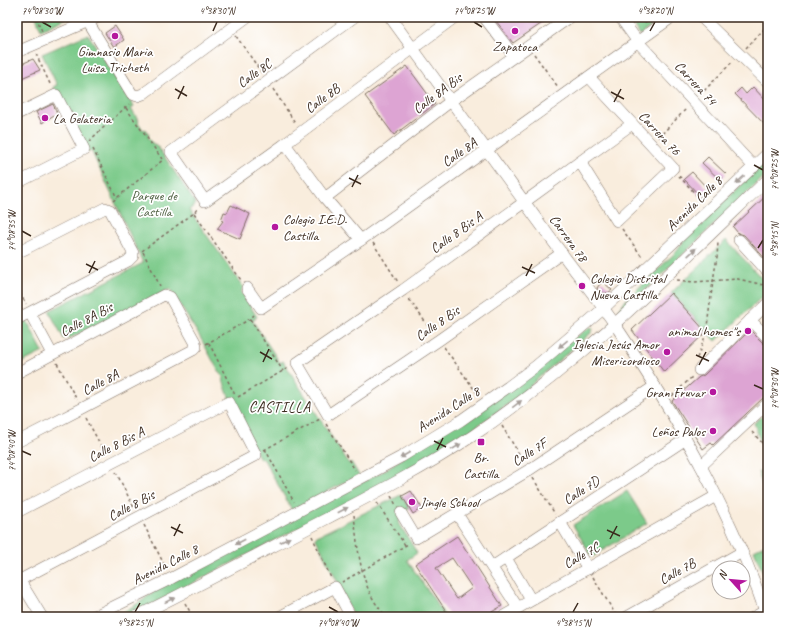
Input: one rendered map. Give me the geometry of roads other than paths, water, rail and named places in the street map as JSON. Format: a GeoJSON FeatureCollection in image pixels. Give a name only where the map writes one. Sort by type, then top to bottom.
{"type":"FeatureCollection","features":[{"type":"Feature","properties":{"kind":"street"},"geometry":{"type":"LineString","coordinates":[[17,52],[93,19],[132,94],[137,96],[143,94],[247,17]]}},
{"type":"Feature","properties":{"kind":"street","name":"Calle 8C"},"geometry":{"type":"LineString","coordinates":[[204,201],[167,156],[354,17]]}},
{"type":"Feature","properties":{"kind":"street","name":"Carrera 78"},"geometry":{"type":"LineString","coordinates":[[390,17],[615,325],[655,386],[701,466],[716,496],[742,552],[766,614]]}},
{"type":"Feature","properties":{"kind":"street","name":"Calle 8B"},"geometry":{"type":"LineString","coordinates":[[204,201],[284,144],[455,17]]}},
{"type":"Feature","properties":{"kind":"street"},"geometry":{"type":"LineString","coordinates":[[484,17],[514,56]]}},
{"type":"Feature","properties":{"kind":"street","name":"Calle 8A Bis"},"geometry":{"type":"LineString","coordinates":[[325,198],[451,100],[570,17]]}},
{"type":"Feature","properties":{"kind":"street","name":"Carrera 74"},"geometry":{"type":"LineString","coordinates":[[620,17],[638,42],[754,167]]}},
{"type":"Feature","properties":{"kind":"street","name":"Calle 8A"},"geometry":{"type":"LineString","coordinates":[[247,288],[262,308],[364,238],[672,17]]}},
{"type":"Feature","properties":{"kind":"street"},"geometry":{"type":"LineString","coordinates":[[701,17],[768,82]]}},
{"type":"Feature","properties":{"kind":"street","name":"Carrera 76"},"geometry":{"type":"LineString","coordinates":[[580,162],[616,221],[673,168],[589,77]]}},
{"type":"Feature","properties":{"kind":"street"},"geometry":{"type":"LineString","coordinates":[[17,114],[56,95],[88,148],[17,183]]}},
{"type":"Feature","properties":{"kind":"street","name":"Calle 8 Bis A"},"geometry":{"type":"LineString","coordinates":[[325,416],[296,363],[403,290],[632,124]]}},
{"type":"Feature","properties":{"kind":"street"},"geometry":{"type":"LineString","coordinates":[[284,144],[325,198],[364,238]]}},
{"type":"Feature","properties":{"kind":"street","name":"Avenida Calle 8"},"geometry":{"type":"LineString","coordinates":[[93,617],[172,578],[401,457],[485,404],[536,366],[603,309],[768,153]]}},
{"type":"Feature","properties":{"kind":"street"},"geometry":{"type":"LineString","coordinates":[[135,617],[371,495],[439,457],[492,423],[552,377],[615,325],[768,180]]}},
{"type":"Feature","properties":{"kind":"street"},"geometry":{"type":"LineString","coordinates":[[17,253],[105,208],[110,210],[133,253],[132,258],[128,261],[17,319]]}},
{"type":"Feature","properties":{"kind":"street"},"geometry":{"type":"LineString","coordinates":[[739,240],[768,272]]}},
{"type":"Feature","properties":{"kind":"street","name":"Calle 8 Bis"},"geometry":{"type":"LineString","coordinates":[[325,416],[439,340],[562,253]]}},
{"type":"Feature","properties":{"kind":"street","name":"Calle 8A Bis"},"geometry":{"type":"LineString","coordinates":[[17,373],[167,296]]}},
{"type":"Feature","properties":{"kind":"street","name":"Calle 8A"},"geometry":{"type":"LineString","coordinates":[[17,442],[193,350],[196,347],[196,342],[167,296]]}},
{"type":"Feature","properties":{"kind":"street"},"geometry":{"type":"LineString","coordinates":[[699,370],[768,303]]}},
{"type":"Feature","properties":{"kind":"street"},"geometry":{"type":"LineString","coordinates":[[30,313],[52,354]]}},
{"type":"Feature","properties":{"kind":"street"},"geometry":{"type":"LineString","coordinates":[[750,320],[768,338]]}},
{"type":"Feature","properties":{"kind":"street","name":"Calle 7F"},"geometry":{"type":"LineString","coordinates":[[401,513],[416,538],[529,470],[655,386]]}},
{"type":"Feature","properties":{"kind":"street","name":"Calle 8 Bis A"},"geometry":{"type":"LineString","coordinates":[[17,512],[229,402]]}},
{"type":"Feature","properties":{"kind":"street","name":"Calle 8 Bis"},"geometry":{"type":"LineString","coordinates":[[18,578],[140,518],[260,452],[229,402]]}},
{"type":"Feature","properties":{"kind":"street"},"geometry":{"type":"LineString","coordinates":[[701,466],[768,403]]}},
{"type":"Feature","properties":{"kind":"street","name":"Calle 7D"},"geometry":{"type":"LineString","coordinates":[[492,567],[686,439]]}},
{"type":"Feature","properties":{"kind":"street","name":"Calle 7C"},"geometry":{"type":"LineString","coordinates":[[502,617],[716,496]]}},
{"type":"Feature","properties":{"kind":"street"},"geometry":{"type":"LineString","coordinates":[[457,514],[518,608]]}},
{"type":"Feature","properties":{"kind":"street"},"geometry":{"type":"LineString","coordinates":[[560,522],[588,569]]}},
{"type":"Feature","properties":{"kind":"street","name":"Calle 7B"},"geometry":{"type":"LineString","coordinates":[[627,617],[742,552]]}},
{"type":"Feature","properties":{"kind":"street"},"geometry":{"type":"LineString","coordinates":[[506,558],[531,600]]}},
{"type":"Feature","properties":{"kind":"street"},"geometry":{"type":"LineString","coordinates":[[18,578],[42,617]]}},
{"type":"Feature","properties":{"kind":"street"},"geometry":{"type":"LineString","coordinates":[[279,617],[335,587],[352,617]]}},
{"type":"Feature","properties":{"kind":"street"},"geometry":{"type":"LineString","coordinates":[[754,617],[766,614]]}},
{"type":"Feature","properties":{"kind":"place","name":"Zapatoca"},"geometry":{"type":"Point","coordinates":[515,31]}},
{"type":"Feature","properties":{"kind":"place","name":"Gimnasio Maria Luisa Tricheth"},"geometry":{"type":"Point","coordinates":[115,36]}},
{"type":"Feature","properties":{"kind":"place","name":"La Gelateria"},"geometry":{"type":"Point","coordinates":[45,118]}},
{"type":"Feature","properties":{"kind":"place","name":"Colegio I.E.D. Castilla"},"geometry":{"type":"Point","coordinates":[275,227]}},
{"type":"Feature","properties":{"kind":"place","name":"Colegio Distrital Nueva Castilla"},"geometry":{"type":"Point","coordinates":[582,286]}},
{"type":"Feature","properties":{"kind":"place","name":"animal homes\"s"},"geometry":{"type":"Point","coordinates":[748,331]}},
{"type":"Feature","properties":{"kind":"place","name":"Iglesia Jesús Amor Misericordioso"},"geometry":{"type":"Point","coordinates":[667,352]}},
{"type":"Feature","properties":{"kind":"place","name":"Gran Fruvar"},"geometry":{"type":"Point","coordinates":[713,392]}},
{"type":"Feature","properties":{"kind":"place","name":"Leños Palos"},"geometry":{"type":"Point","coordinates":[713,431]}},
{"type":"Feature","properties":{"kind":"place","name":"Br. Castilla"},"geometry":{"type":"Point","coordinates":[481,442]}},
{"type":"Feature","properties":{"kind":"place","name":"Jingle School"},"geometry":{"type":"Point","coordinates":[412,502]}},
{"type":"Feature","properties":{"kind":"district","name":"CASTILLA"},"geometry":{"type":"Point","coordinates":[280,407]}},
{"type":"Feature","properties":{"kind":"park label","name":"Parque de Castilla"},"geometry":{"type":"Point","coordinates":[154,204]}}]}
